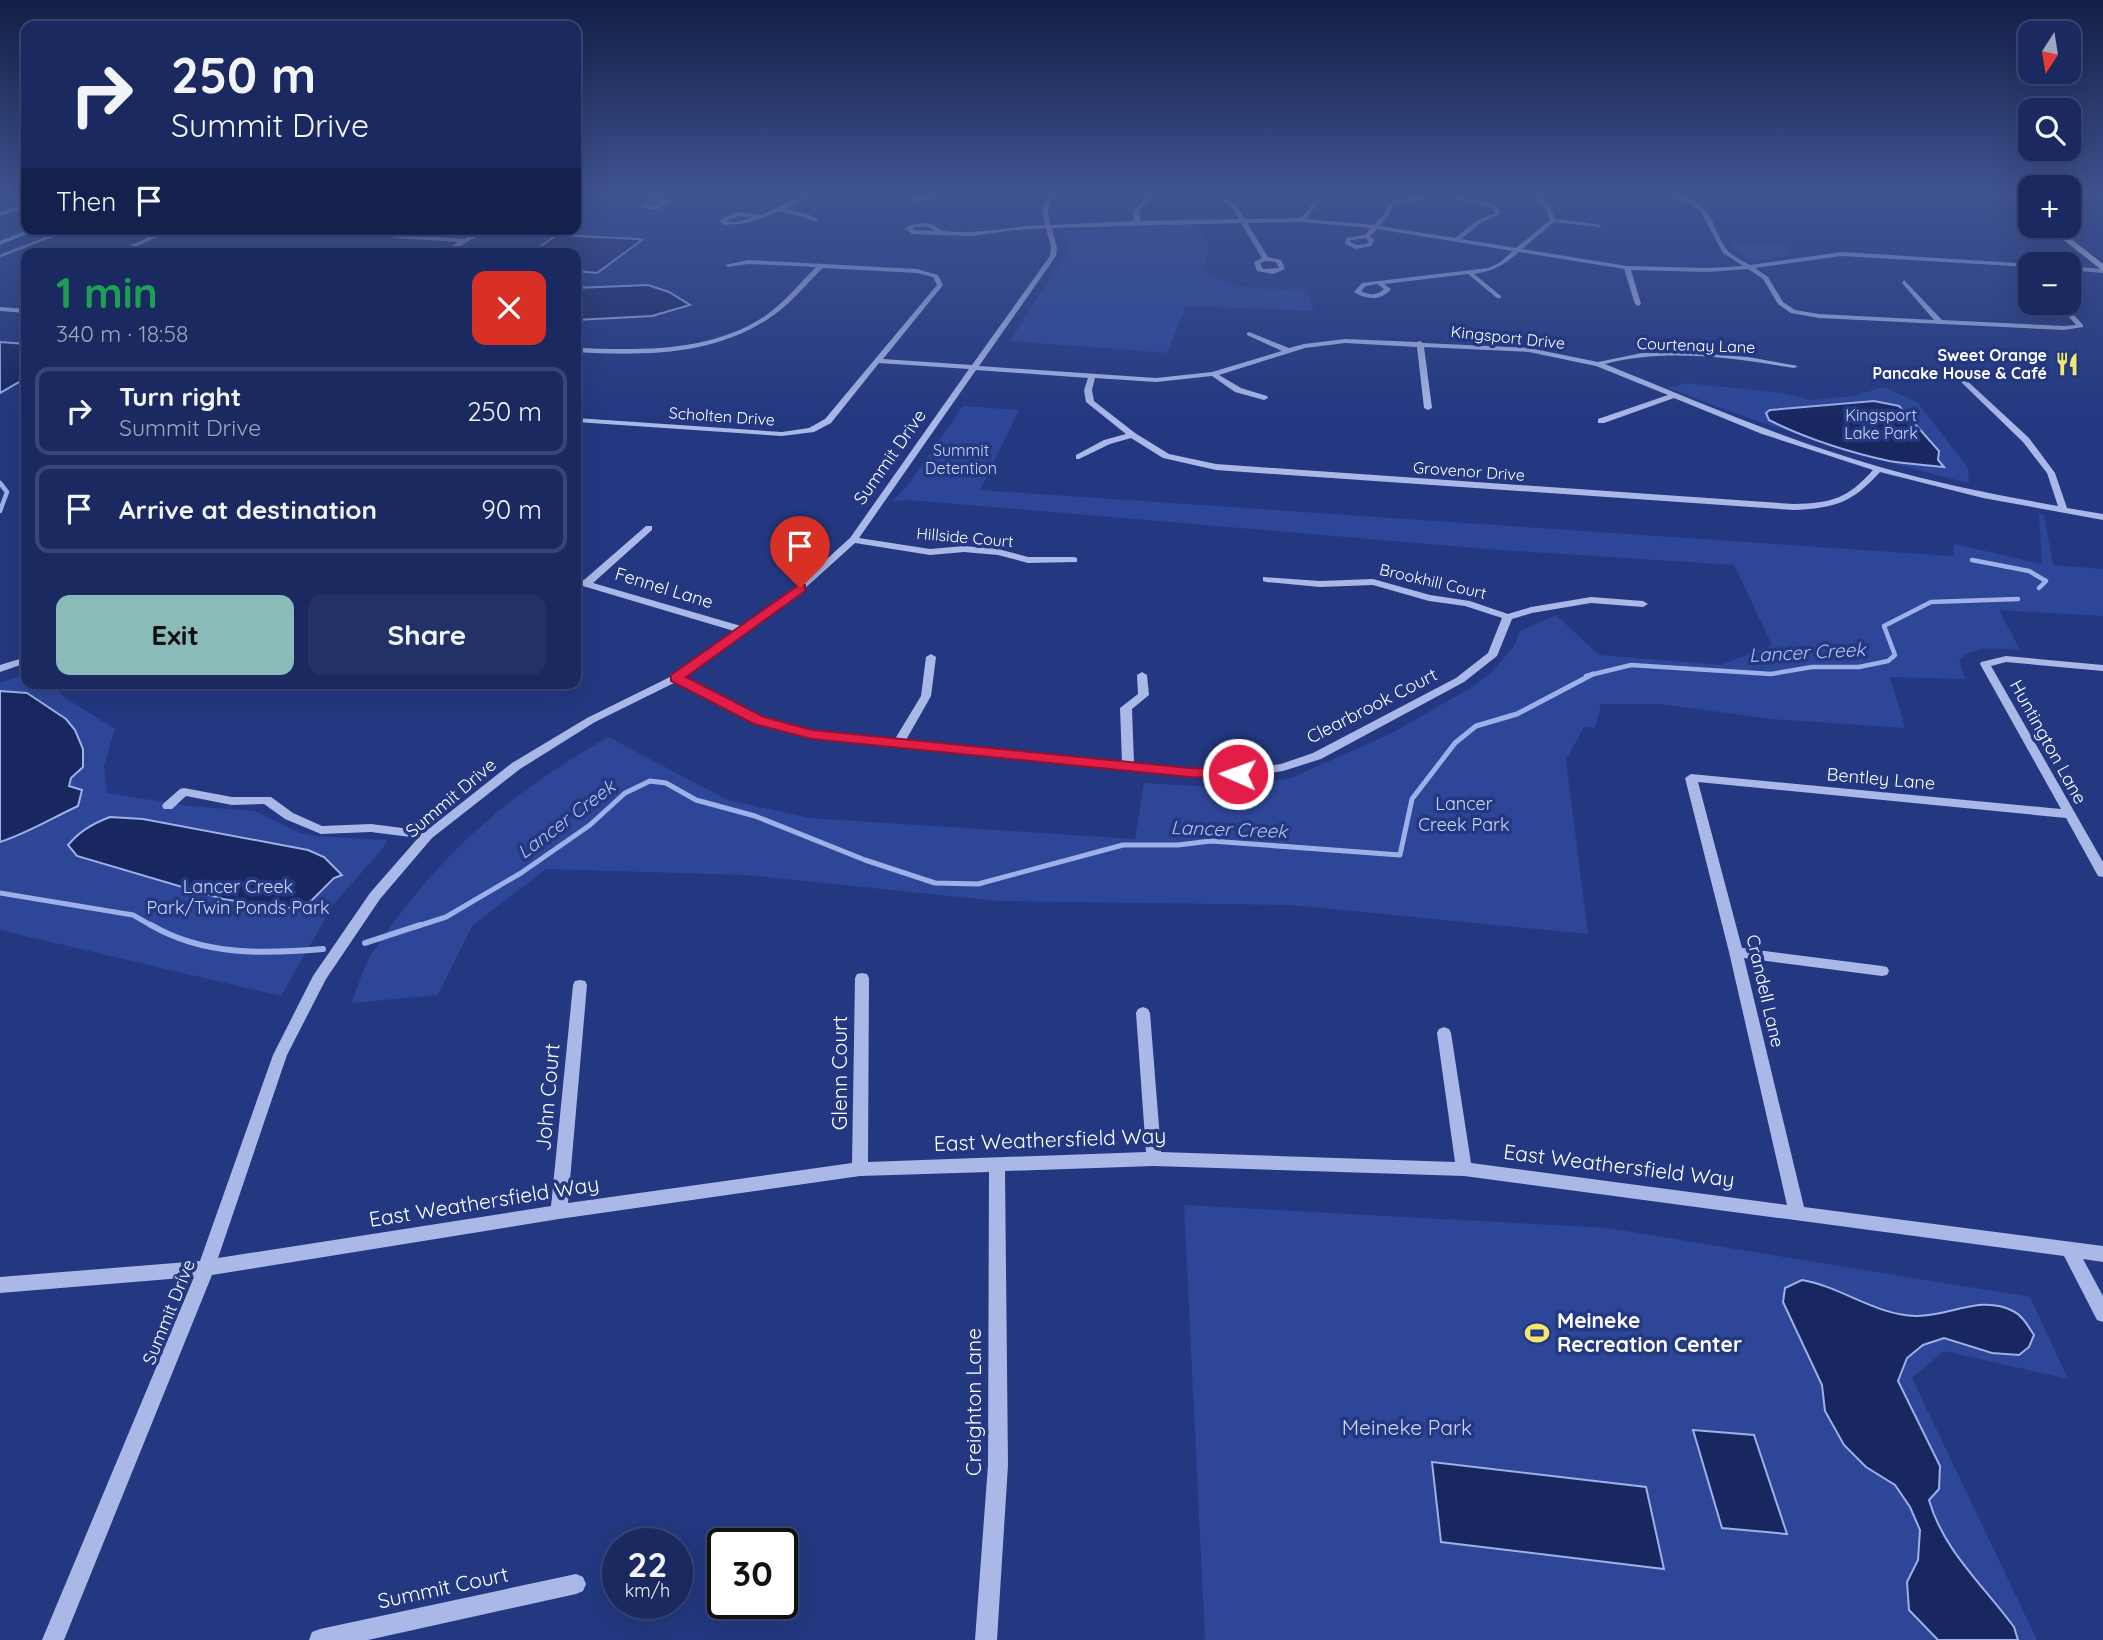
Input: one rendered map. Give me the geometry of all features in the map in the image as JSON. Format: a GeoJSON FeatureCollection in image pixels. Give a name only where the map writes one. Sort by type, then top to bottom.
{"type":"FeatureCollection","features":[{"type":"Feature","properties":{"kind":"street"},"geometry":{"type":"LineString","coordinates":[[581,350],[652,351],[696,344],[732,334],[768,316],[818,269]]}},
{"type":"Feature","properties":{"kind":"street","name":"Scholten Drive"},"geometry":{"type":"LineString","coordinates":[[581,420],[767,433],[811,430],[828,421],[941,281],[931,273],[870,269]]}},
{"type":"Feature","properties":{"kind":"street","name":"Summit Drive"},"geometry":{"type":"LineString","coordinates":[[53,1640],[206,1268],[280,1055],[315,987],[375,896],[428,835],[516,766],[591,720],[676,678],[800,588],[853,540],[1044,269]]}},
{"type":"Feature","properties":{"kind":"street"},"geometry":{"type":"LineString","coordinates":[[1380,284],[1425,276],[1471,274],[1487,269]]}},
{"type":"Feature","properties":{"kind":"street"},"geometry":{"type":"LineString","coordinates":[[1627,269],[1638,304]]}},
{"type":"Feature","properties":{"kind":"street"},"geometry":{"type":"LineString","coordinates":[[1649,269],[1730,269]]}},
{"type":"Feature","properties":{"kind":"street"},"geometry":{"type":"LineString","coordinates":[[1754,269],[1766,278],[1780,303],[1793,312],[1819,316],[2081,326],[2071,315]]}},
{"type":"Feature","properties":{"kind":"street"},"geometry":{"type":"LineString","coordinates":[[2081,269],[2103,270]]}},
{"type":"Feature","properties":{"kind":"street"},"geometry":{"type":"LineString","coordinates":[[1471,274],[1499,297]]}},
{"type":"Feature","properties":{"kind":"street"},"geometry":{"type":"LineString","coordinates":[[1904,282],[1940,322]]}},
{"type":"Feature","properties":{"kind":"street"},"geometry":{"type":"LineString","coordinates":[[0,309],[21,311]]}},
{"type":"Feature","properties":{"kind":"street"},"geometry":{"type":"LineString","coordinates":[[1249,334],[1289,351]]}},
{"type":"Feature","properties":{"kind":"street","name":"Kingsport Drive"},"geometry":{"type":"LineString","coordinates":[[878,361],[1156,380],[1213,374],[1289,351],[1345,341],[1529,350],[1598,365],[1765,432],[1878,469],[1983,495],[2103,517]]}},
{"type":"Feature","properties":{"kind":"street"},"geometry":{"type":"LineString","coordinates":[[1420,343],[1428,408]]}},
{"type":"Feature","properties":{"kind":"street","name":"Courtenay Lane"},"geometry":{"type":"LineString","coordinates":[[1598,365],[1628,356],[1664,355],[1766,361],[1794,366]]}},
{"type":"Feature","properties":{"kind":"street"},"geometry":{"type":"LineString","coordinates":[[1213,374],[1238,390],[1264,398]]}},
{"type":"Feature","properties":{"kind":"street","name":"Grovenor Drive"},"geometry":{"type":"LineString","coordinates":[[1092,377],[1088,390],[1090,401],[1132,435],[1166,456],[1216,467],[1808,507],[1847,500],[1857,494],[1878,469]]}},
{"type":"Feature","properties":{"kind":"street"},"geometry":{"type":"LineString","coordinates":[[1963,379],[2017,431],[2045,465],[2051,473],[2064,510]]}},
{"type":"Feature","properties":{"kind":"street"},"geometry":{"type":"LineString","coordinates":[[1601,421],[1675,395]]}},
{"type":"Feature","properties":{"kind":"street"},"geometry":{"type":"LineString","coordinates":[[1079,457],[1107,442],[1132,435]]}},
{"type":"Feature","properties":{"kind":"street"},"geometry":{"type":"LineString","coordinates":[[587,583],[649,528]]}},
{"type":"Feature","properties":{"kind":"street","name":"Hillside Court"},"geometry":{"type":"LineString","coordinates":[[853,540],[930,552],[964,550],[998,552],[1028,560],[1074,560]]}},
{"type":"Feature","properties":{"kind":"street","name":"Brookhill Court"},"geometry":{"type":"LineString","coordinates":[[1266,579],[1320,584],[1373,582],[1429,598],[1467,603],[1508,617]]}},
{"type":"Feature","properties":{"kind":"street","name":"Fennel Lane"},"geometry":{"type":"LineString","coordinates":[[581,582],[742,630]]}},
{"type":"Feature","properties":{"kind":"street"},"geometry":{"type":"LineString","coordinates":[[1508,617],[1531,610],[1591,600],[1643,604]]}},
{"type":"Feature","properties":{"kind":"street","name":"Clearbrook Court"},"geometry":{"type":"LineString","coordinates":[[676,678],[759,720],[812,734],[1128,766],[1238,774],[1283,767],[1317,756],[1460,680],[1493,654],[1508,617]]}},
{"type":"Feature","properties":{"kind":"street"},"geometry":{"type":"LineString","coordinates":[[898,744],[926,696],[931,657]]}},
{"type":"Feature","properties":{"kind":"street","name":"Huntington Lane"},"geometry":{"type":"LineString","coordinates":[[2103,668],[2006,659],[1985,664],[2067,814],[2103,873]]}},
{"type":"Feature","properties":{"kind":"street"},"geometry":{"type":"LineString","coordinates":[[0,669],[21,662]]}},
{"type":"Feature","properties":{"kind":"street"},"geometry":{"type":"LineString","coordinates":[[1128,766],[1126,708],[1144,695],[1142,675]]}},
{"type":"Feature","properties":{"kind":"street","name":"Bentley Lane"},"geometry":{"type":"LineString","coordinates":[[1692,778],[2067,814]]}},
{"type":"Feature","properties":{"kind":"street","name":"Crandell Lane"},"geometry":{"type":"LineString","coordinates":[[1692,778],[1797,1213]]}},
{"type":"Feature","properties":{"kind":"street"},"geometry":{"type":"LineString","coordinates":[[168,806],[184,792],[232,801],[267,800],[289,816],[321,830],[372,828],[428,835]]}},
{"type":"Feature","properties":{"kind":"street"},"geometry":{"type":"LineString","coordinates":[[1736,952],[1882,971]]}},
{"type":"Feature","properties":{"kind":"street","name":"Glenn Court"},"geometry":{"type":"LineString","coordinates":[[860,1170],[862,978]]}},
{"type":"Feature","properties":{"kind":"street","name":"John Court"},"geometry":{"type":"LineString","coordinates":[[559,1212],[580,985]]}},
{"type":"Feature","properties":{"kind":"street"},"geometry":{"type":"LineString","coordinates":[[1143,1013],[1154,1158]]}},
{"type":"Feature","properties":{"kind":"street"},"geometry":{"type":"LineString","coordinates":[[1444,1032],[1464,1169]]}},
{"type":"Feature","properties":{"kind":"street","name":"East Weathersfield Way"},"geometry":{"type":"LineString","coordinates":[[0,1285],[206,1268],[559,1212],[860,1170],[1154,1158],[1464,1169],[2103,1254]]}},
{"type":"Feature","properties":{"kind":"street","name":"Creighton Lane"},"geometry":{"type":"LineString","coordinates":[[986,1640],[998,1465],[997,1163]]}},
{"type":"Feature","properties":{"kind":"street"},"geometry":{"type":"LineString","coordinates":[[2069,1250],[2103,1314]]}},
{"type":"Feature","properties":{"kind":"street","name":"Summit Court"},"geometry":{"type":"LineString","coordinates":[[320,1640],[576,1584]]}},
{"type":"Feature","properties":{"kind":"green space"},"geometry":{"type":"Polygon","coordinates":[[[1057,269],[1204,269],[1204,271],[1216,278],[1240,286],[1306,289],[1314,311],[1186,306],[1167,353],[1010,341],[1057,269]]]}},
{"type":"Feature","properties":{"kind":"green space","name":"Kingsport Lake Park"},"geometry":{"type":"Polygon","coordinates":[[[1687,383],[1781,393],[1812,400],[1853,396],[1884,387],[1918,403],[1968,468],[1969,483],[1817,441],[1669,388],[1687,383]]]}},
{"type":"Feature","properties":{"kind":"green space","name":"Lancer Creek Park"},"geometry":{"type":"Polygon","coordinates":[[[963,406],[1019,410],[980,490],[1953,556],[1954,544],[2042,564],[2039,514],[2044,515],[2053,565],[2103,569],[2103,616],[1999,610],[2020,650],[1988,649],[1965,655],[1959,660],[1965,679],[1890,677],[1905,728],[1770,719],[1660,704],[1601,704],[1595,728],[1584,727],[1566,760],[1588,934],[1291,905],[999,901],[746,875],[546,869],[472,926],[438,995],[352,1003],[365,967],[376,947],[429,878],[452,854],[499,810],[551,772],[608,737],[728,800],[810,818],[1135,839],[1144,783],[1229,788],[1291,778],[1390,734],[1472,687],[1491,673],[1514,646],[1520,631],[1556,615],[1599,655],[1721,665],[1772,645],[1734,565],[1499,550],[909,500],[893,501],[908,485],[963,406]]]}},
{"type":"Feature","properties":{"kind":"green space","name":"Lancer Creek Park/Twin Ponds Park"},"geometry":{"type":"Polygon","coordinates":[[[21,676],[21,689],[57,689],[64,697],[115,729],[104,766],[107,793],[189,806],[255,811],[298,832],[316,836],[387,840],[384,847],[333,905],[281,996],[0,930],[0,683],[21,676]]]}},
{"type":"Feature","properties":{"kind":"green space","name":"Meineke Park"},"geometry":{"type":"Polygon","coordinates":[[[1184,1205],[1607,1228],[2030,1297],[2068,1379],[1944,1351],[1912,1378],[2037,1640],[1205,1640],[1184,1205]]]}},
{"type":"Feature","properties":{"kind":"shaded area"},"geometry":{"type":"Polygon","coordinates":[[[581,269],[603,269],[597,273],[581,271],[581,269]]]}},
{"type":"Feature","properties":{"kind":"shaded area"},"geometry":{"type":"Polygon","coordinates":[[[648,285],[669,292],[690,305],[652,316],[581,320],[581,288],[648,285]]]}},
{"type":"Feature","properties":{"kind":"shaded area"},"geometry":{"type":"Polygon","coordinates":[[[0,342],[21,344],[21,381],[0,393],[0,342]]]}},
{"type":"Feature","properties":{"kind":"shaded area"},"geometry":{"type":"Polygon","coordinates":[[[1874,401],[1899,406],[1939,451],[1938,460],[1944,467],[1889,461],[1843,449],[1783,427],[1769,420],[1766,413],[1770,410],[1874,401]]]}},
{"type":"Feature","properties":{"kind":"shaded area"},"geometry":{"type":"Polygon","coordinates":[[[0,691],[27,693],[66,719],[75,730],[83,749],[83,767],[71,778],[69,786],[82,790],[78,806],[0,842],[0,691]]]}},
{"type":"Feature","properties":{"kind":"shaded area"},"geometry":{"type":"Polygon","coordinates":[[[110,817],[143,819],[308,850],[324,857],[342,875],[334,878],[311,901],[298,908],[223,899],[77,856],[68,845],[87,828],[110,817]]]}},
{"type":"Feature","properties":{"kind":"shaded area"},"geometry":{"type":"Polygon","coordinates":[[[1802,1280],[1831,1288],[1887,1311],[1916,1316],[1977,1305],[2001,1306],[2019,1315],[2034,1335],[2029,1347],[2019,1355],[1992,1353],[1944,1338],[1923,1345],[1907,1358],[1898,1381],[1940,1466],[1939,1489],[1929,1500],[1935,1518],[1954,1551],[2014,1627],[2018,1640],[1938,1640],[1909,1610],[1907,1582],[1918,1560],[1920,1530],[1910,1507],[1895,1485],[1866,1467],[1844,1445],[1825,1411],[1822,1385],[1783,1302],[1785,1288],[1802,1280]]]}},
{"type":"Feature","properties":{"kind":"shaded area"},"geometry":{"type":"Polygon","coordinates":[[[1693,1430],[1754,1435],[1787,1534],[1722,1528],[1693,1430]]]}},
{"type":"Feature","properties":{"kind":"shaded area"},"geometry":{"type":"Polygon","coordinates":[[[1432,1462],[1646,1487],[1664,1569],[1441,1542],[1432,1462]]]}},
{"type":"Feature","properties":{"kind":"waterway"},"geometry":{"type":"LineString","coordinates":[[0,483],[7,492],[0,511]]}},
{"type":"Feature","properties":{"kind":"waterway"},"geometry":{"type":"LineString","coordinates":[[1972,560],[2029,571],[2046,581],[2039,588]]}},
{"type":"Feature","properties":{"kind":"waterway","name":"Lancer Creek"},"geometry":{"type":"LineString","coordinates":[[1592,675],[1631,665],[1771,674],[1812,667],[1859,667],[1888,661],[1895,655],[1884,626],[1931,602],[2018,599]]}},
{"type":"Feature","properties":{"kind":"waterway","name":"Lancer Creek"},"geometry":{"type":"LineString","coordinates":[[415,927],[446,917],[521,873],[590,825],[625,793],[650,781],[666,783],[696,800],[755,816],[865,860],[935,883],[978,884],[1123,845],[1178,845],[1211,841],[1400,855],[1412,799],[1455,743],[1476,726],[1517,714],[1592,675]]}},
{"type":"Feature","properties":{"kind":"waterway","name":"Lancer Creek"},"geometry":{"type":"LineString","coordinates":[[1586,676],[1592,675]]}},
{"type":"Feature","properties":{"kind":"waterway","name":"Lancer Creek"},"geometry":{"type":"LineString","coordinates":[[0,893],[133,915],[154,927]]}},
{"type":"Feature","properties":{"kind":"waterway","name":"Lancer Creek"},"geometry":{"type":"LineString","coordinates":[[151,925],[192,943],[213,948],[257,952],[323,949]]}},
{"type":"Feature","properties":{"kind":"waterway","name":"Lancer Creek"},"geometry":{"type":"LineString","coordinates":[[365,943],[420,925]]}},
{"type":"Feature","properties":{"kind":"place","name":"Sweet Orange Pancake House & Café"},"geometry":{"type":"Point","coordinates":[2067,364]}},
{"type":"Feature","properties":{"kind":"place","name":"Meineke Recreation Center"},"geometry":{"type":"Point","coordinates":[1537,1333]}},
{"type":"Feature","properties":{"kind":"route"},"geometry":{"type":"LineString","coordinates":[[800,588],[676,678],[759,720],[812,734],[1189,772],[1238,774]]}},
{"type":"Feature","properties":{"kind":"park label","name":"Summit Detention"},"geometry":{"type":"Point","coordinates":[961,459]}}]}
